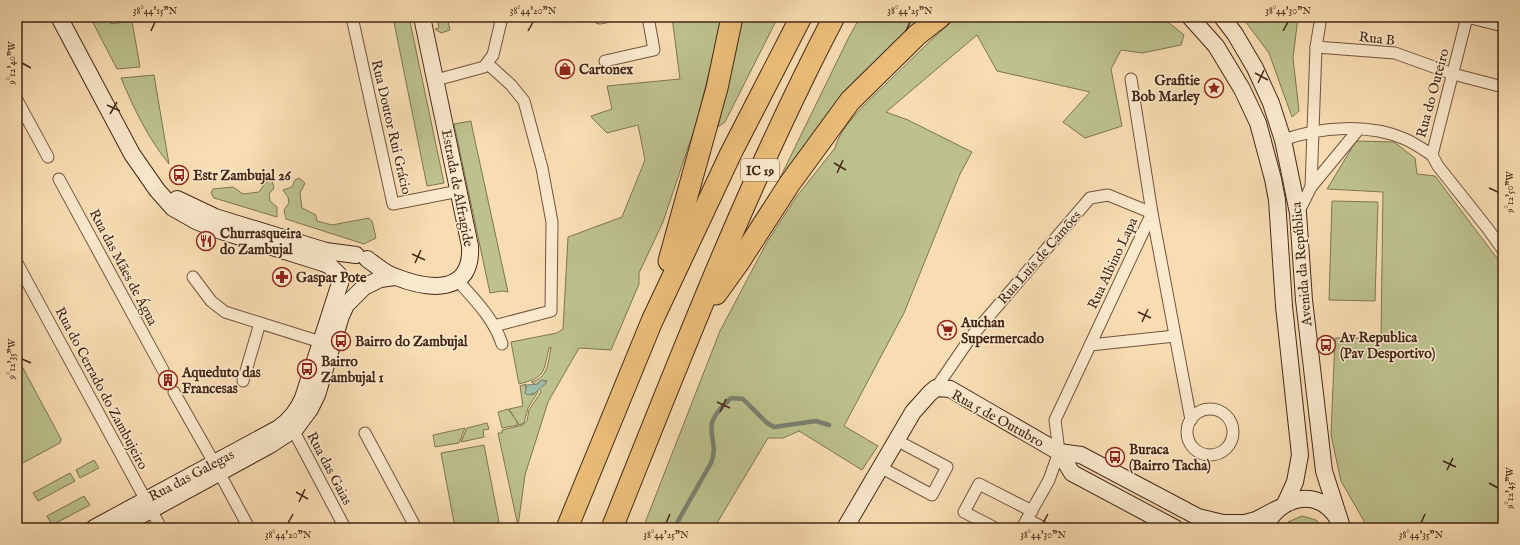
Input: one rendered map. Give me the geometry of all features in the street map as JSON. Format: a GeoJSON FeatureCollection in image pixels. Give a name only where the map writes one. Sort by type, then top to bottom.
{"type":"FeatureCollection","features":[{"type":"Feature","properties":{"kind":"highway"},"geometry":{"type":"LineString","coordinates":[[652,321],[709,116],[732,17]]}},
{"type":"Feature","properties":{"kind":"highway","name":"IC 19"},"geometry":{"type":"LineString","coordinates":[[567,528],[652,321],[731,153],[801,17]]}},
{"type":"Feature","properties":{"kind":"highway","name":"IC 19"},"geometry":{"type":"LineString","coordinates":[[612,528],[694,326],[761,168],[834,17]]}},
{"type":"Feature","properties":{"kind":"highway"},"geometry":{"type":"LineString","coordinates":[[694,326],[739,262],[790,184],[850,101],[917,35],[940,17]]}},
{"type":"Feature","properties":{"kind":"street"},"geometry":{"type":"LineString","coordinates":[[59,17],[132,154],[157,190],[173,208],[196,221],[218,230],[330,266],[350,289],[365,287],[380,279],[395,277]]}},
{"type":"Feature","properties":{"kind":"street","name":"Rua Doutor Rui Grácio"},"geometry":{"type":"LineString","coordinates":[[352,17],[393,204],[459,191]]}},
{"type":"Feature","properties":{"kind":"street","name":"Estrada de Alfragide"},"geometry":{"type":"LineString","coordinates":[[422,17],[471,254],[467,270],[458,281]]}},
{"type":"Feature","properties":{"kind":"street"},"geometry":{"type":"LineString","coordinates":[[436,80],[479,70],[488,64],[493,55],[502,17]]}},
{"type":"Feature","properties":{"kind":"street"},"geometry":{"type":"LineString","coordinates":[[605,61],[654,50],[648,17]]}},
{"type":"Feature","properties":{"kind":"street","name":"Avenida da República"},"geometry":{"type":"LineString","coordinates":[[1190,17],[1216,46],[1245,94],[1258,123],[1277,200],[1284,306],[1300,455],[1295,482],[1281,507],[1269,519],[1265,528]]}},
{"type":"Feature","properties":{"kind":"street","name":"Avenida da República"},"geometry":{"type":"LineString","coordinates":[[1222,17],[1236,34],[1255,68],[1271,103],[1283,140],[1298,213],[1304,300],[1324,471],[1341,526]]}},
{"type":"Feature","properties":{"kind":"street"},"geometry":{"type":"LineString","coordinates":[[1311,187],[1316,47],[1321,17]]}},
{"type":"Feature","properties":{"kind":"street"},"geometry":{"type":"LineString","coordinates":[[1467,17],[1503,26]]}},
{"type":"Feature","properties":{"kind":"street","name":"Rua do Outeiro"},"geometry":{"type":"LineString","coordinates":[[1467,17],[1432,155],[1438,166],[1503,250]]}},
{"type":"Feature","properties":{"kind":"street","name":"Rua B"},"geometry":{"type":"LineString","coordinates":[[1316,47],[1395,53],[1453,74],[1503,87]]}},
{"type":"Feature","properties":{"kind":"street"},"geometry":{"type":"LineString","coordinates":[[488,64],[511,85],[524,101],[542,168],[552,222],[553,241],[551,311],[494,326]]}},
{"type":"Feature","properties":{"kind":"street","name":"Rua Albino Lapa"},"geometry":{"type":"LineString","coordinates":[[1058,452],[1055,420],[1152,213],[1131,79]]}},
{"type":"Feature","properties":{"kind":"street"},"geometry":{"type":"LineString","coordinates":[[17,100],[48,156]]}},
{"type":"Feature","properties":{"kind":"street"},"geometry":{"type":"LineString","coordinates":[[1298,213],[1311,187],[1358,130]]}},
{"type":"Feature","properties":{"kind":"street"},"geometry":{"type":"LineString","coordinates":[[1283,140],[1313,131],[1372,130],[1405,139],[1432,155]]}},
{"type":"Feature","properties":{"kind":"street"},"geometry":{"type":"LineString","coordinates":[[147,174],[163,190],[184,203],[215,217],[326,252],[361,257],[395,277],[438,286],[453,284],[458,281],[482,307],[494,326],[502,344]]}},
{"type":"Feature","properties":{"kind":"street","name":"Rua das Mães de Água"},"geometry":{"type":"LineString","coordinates":[[59,179],[163,370]]}},
{"type":"Feature","properties":{"kind":"street","name":"Rua Luís de Camões"},"geometry":{"type":"LineString","coordinates":[[845,528],[913,412],[936,388],[971,337],[1090,198],[1108,195],[1152,213]]}},
{"type":"Feature","properties":{"kind":"street"},"geometry":{"type":"LineString","coordinates":[[1152,213],[1191,420],[1188,428],[1190,444],[1202,454],[1210,455],[1218,454],[1230,444],[1233,430],[1227,417],[1222,412],[1208,409],[1195,415],[1191,420]]}},
{"type":"Feature","properties":{"kind":"street"},"geometry":{"type":"LineString","coordinates":[[326,344],[340,278],[339,269],[345,259],[361,257]]}},
{"type":"Feature","properties":{"kind":"street"},"geometry":{"type":"LineString","coordinates":[[291,426],[326,344],[346,305],[372,280],[373,269],[361,257]]}},
{"type":"Feature","properties":{"kind":"street","name":"Rua do Cerrado do Zambujeiro"},"geometry":{"type":"LineString","coordinates":[[17,263],[161,528]]}},
{"type":"Feature","properties":{"kind":"street"},"geometry":{"type":"LineString","coordinates":[[193,277],[211,301],[225,312],[326,344]]}},
{"type":"Feature","properties":{"kind":"street"},"geometry":{"type":"LineString","coordinates":[[243,381],[260,323]]}},
{"type":"Feature","properties":{"kind":"street"},"geometry":{"type":"LineString","coordinates":[[1090,345],[1174,336]]}},
{"type":"Feature","properties":{"kind":"street","name":"Rua 5 de Outubro"},"geometry":{"type":"LineString","coordinates":[[936,388],[950,389],[1058,452],[1081,455],[1198,517],[1212,522],[1245,523],[1256,520],[1298,499],[1311,500],[1324,504],[1334,513],[1341,526]]}},
{"type":"Feature","properties":{"kind":"street"},"geometry":{"type":"LineString","coordinates":[[174,392],[212,459]]}},
{"type":"Feature","properties":{"kind":"street","name":"Rua das Galegas"},"geometry":{"type":"LineString","coordinates":[[94,528],[148,505],[291,426]]}},
{"type":"Feature","properties":{"kind":"street","name":"Rua das Gaias"},"geometry":{"type":"LineString","coordinates":[[291,426],[345,528]]}},
{"type":"Feature","properties":{"kind":"street"},"geometry":{"type":"LineString","coordinates":[[365,433],[412,526]]}},
{"type":"Feature","properties":{"kind":"street"},"geometry":{"type":"LineString","coordinates":[[880,467],[932,494],[947,467],[896,440]]}},
{"type":"Feature","properties":{"kind":"street"},"geometry":{"type":"LineString","coordinates":[[1027,519],[1049,480],[1058,452]]}},
{"type":"Feature","properties":{"kind":"street","name":"Rua 5 de Outubro"},"geometry":{"type":"LineString","coordinates":[[1058,452],[1072,473],[1175,528]]}},
{"type":"Feature","properties":{"kind":"street"},"geometry":{"type":"LineString","coordinates":[[221,476],[249,528]]}},
{"type":"Feature","properties":{"kind":"street"},"geometry":{"type":"LineString","coordinates":[[995,528],[964,512],[979,484],[1027,519],[1044,528]]}},
{"type":"Feature","properties":{"kind":"street","name":"Rua das Galegas"},"geometry":{"type":"LineString","coordinates":[[118,528],[148,505]]}},
{"type":"Feature","properties":{"kind":"green space"},"geometry":{"type":"Polygon","coordinates":[[[90,17],[110,17],[111,24],[132,21],[140,67],[117,69],[90,17]]]}},
{"type":"Feature","properties":{"kind":"green space"},"geometry":{"type":"Polygon","coordinates":[[[393,17],[409,17],[444,183],[427,186],[393,17]]]}},
{"type":"Feature","properties":{"kind":"green space"},"geometry":{"type":"Polygon","coordinates":[[[437,17],[447,17],[450,30],[441,33],[435,29],[439,28],[437,17]]]}},
{"type":"Feature","properties":{"kind":"green space"},"geometry":{"type":"Polygon","coordinates":[[[672,17],[723,17],[696,124],[663,222],[639,273],[639,284],[611,350],[579,348],[548,402],[525,475],[518,526],[498,433],[502,433],[502,430],[523,425],[527,421],[529,410],[541,392],[539,388],[547,381],[542,380],[536,385],[531,382],[537,380],[544,373],[548,364],[551,347],[549,348],[542,373],[534,379],[519,384],[511,342],[557,333],[563,329],[568,237],[622,217],[645,160],[638,125],[607,133],[591,116],[612,109],[607,86],[680,79],[672,17]]]}},
{"type":"Feature","properties":{"kind":"green space"},"geometry":{"type":"Polygon","coordinates":[[[741,17],[778,17],[725,122],[718,127],[741,17]]]}},
{"type":"Feature","properties":{"kind":"green space"},"geometry":{"type":"Polygon","coordinates":[[[860,17],[929,17],[776,186],[849,37],[860,17]]]}},
{"type":"Feature","properties":{"kind":"green space"},"geometry":{"type":"Polygon","coordinates":[[[957,17],[1162,17],[1184,35],[1181,45],[1142,53],[1121,50],[1111,69],[1122,126],[1085,138],[1063,122],[1090,92],[997,71],[977,35],[886,112],[908,120],[972,152],[960,174],[904,313],[844,426],[878,446],[862,470],[799,431],[783,438],[768,438],[714,528],[643,528],[720,331],[767,242],[797,196],[835,148],[843,130],[857,112],[939,32],[957,17]]]}},
{"type":"Feature","properties":{"kind":"green space"},"geometry":{"type":"Polygon","coordinates":[[[1242,17],[1298,17],[1293,58],[1299,111],[1292,117],[1269,53],[1242,17]]]}},
{"type":"Feature","properties":{"kind":"green space"},"geometry":{"type":"Polygon","coordinates":[[[154,75],[169,164],[154,144],[142,123],[121,78],[154,75]]]}},
{"type":"Feature","properties":{"kind":"green space"},"geometry":{"type":"Polygon","coordinates":[[[471,121],[508,292],[502,291],[490,293],[454,124],[471,121]]]}},
{"type":"Feature","properties":{"kind":"green space"},"geometry":{"type":"Polygon","coordinates":[[[1356,141],[1394,142],[1415,158],[1417,174],[1435,176],[1503,266],[1503,516],[1498,528],[1368,528],[1341,481],[1331,435],[1335,338],[1381,338],[1383,192],[1327,189],[1356,141]]]}},
{"type":"Feature","properties":{"kind":"green space"},"geometry":{"type":"Polygon","coordinates":[[[299,178],[305,183],[300,193],[302,208],[316,215],[317,221],[332,225],[369,218],[372,221],[376,238],[364,244],[286,219],[284,210],[289,203],[288,197],[283,190],[292,187],[295,180],[299,178]]]}},
{"type":"Feature","properties":{"kind":"green space"},"geometry":{"type":"Polygon","coordinates":[[[272,181],[274,188],[269,194],[270,201],[277,207],[277,217],[214,198],[211,193],[213,189],[233,187],[243,194],[259,192],[266,182],[272,181]]]}},
{"type":"Feature","properties":{"kind":"green space"},"geometry":{"type":"Polygon","coordinates":[[[1332,201],[1378,202],[1375,301],[1329,300],[1332,201]]]}},
{"type":"Feature","properties":{"kind":"green space"},"geometry":{"type":"Polygon","coordinates":[[[17,357],[61,439],[60,443],[17,466],[17,357]]]}},
{"type":"Feature","properties":{"kind":"green space"},"geometry":{"type":"Polygon","coordinates":[[[526,384],[525,388],[530,394],[533,395],[537,389],[538,392],[528,408],[524,423],[519,425],[509,409],[523,406],[520,386],[526,384]]]}},
{"type":"Feature","properties":{"kind":"green space"},"geometry":{"type":"Polygon","coordinates":[[[508,409],[518,425],[502,428],[498,412],[508,409]]]}},
{"type":"Feature","properties":{"kind":"green space"},"geometry":{"type":"Polygon","coordinates":[[[487,423],[489,429],[483,430],[484,437],[461,442],[467,428],[487,423]]]}},
{"type":"Feature","properties":{"kind":"green space"},"geometry":{"type":"Polygon","coordinates":[[[465,428],[459,443],[435,447],[433,435],[465,428]]]}},
{"type":"Feature","properties":{"kind":"green space"},"geometry":{"type":"Polygon","coordinates":[[[484,445],[499,522],[471,528],[455,528],[441,453],[484,445]]]}},
{"type":"Feature","properties":{"kind":"green space"},"geometry":{"type":"Polygon","coordinates":[[[94,460],[99,468],[80,478],[76,470],[94,460]]]}},
{"type":"Feature","properties":{"kind":"green space"},"geometry":{"type":"Polygon","coordinates":[[[70,473],[75,481],[38,501],[33,493],[70,473]]]}},
{"type":"Feature","properties":{"kind":"green space"},"geometry":{"type":"Polygon","coordinates":[[[84,496],[90,505],[52,525],[47,516],[84,496]]]}},
{"type":"Feature","properties":{"kind":"green space"},"geometry":{"type":"Polygon","coordinates":[[[1302,516],[1316,520],[1323,528],[1283,528],[1288,522],[1302,516]]]}},
{"type":"Feature","properties":{"kind":"shaded area"},"geometry":{"type":"Polygon","coordinates":[[[542,380],[547,382],[535,393],[528,395],[525,393],[527,385],[538,384],[542,380]]]}},
{"type":"Feature","properties":{"kind":"waterway"},"geometry":{"type":"LineString","coordinates":[[674,528],[711,463],[714,452],[711,428],[713,419],[731,398],[743,399],[767,423],[774,427],[816,421],[829,425]]}},
{"type":"Feature","properties":{"kind":"place","name":"Cartonex"},"geometry":{"type":"Point","coordinates":[565,69]}},
{"type":"Feature","properties":{"kind":"place","name":"Grafitie Bob Marley"},"geometry":{"type":"Point","coordinates":[1214,88]}},
{"type":"Feature","properties":{"kind":"place","name":"Estr Zambujal 26"},"geometry":{"type":"Point","coordinates":[179,175]}},
{"type":"Feature","properties":{"kind":"place","name":"Churrasqueira do Zambujal"},"geometry":{"type":"Point","coordinates":[206,241]}},
{"type":"Feature","properties":{"kind":"place","name":"Gaspar Pote"},"geometry":{"type":"Point","coordinates":[282,277]}},
{"type":"Feature","properties":{"kind":"place","name":"Auchan Supermercado"},"geometry":{"type":"Point","coordinates":[947,330]}},
{"type":"Feature","properties":{"kind":"place","name":"Bairro do Zambujal"},"geometry":{"type":"Point","coordinates":[341,341]}},
{"type":"Feature","properties":{"kind":"place","name":"Av Republica (Pav Desportivo)"},"geometry":{"type":"Point","coordinates":[1326,345]}},
{"type":"Feature","properties":{"kind":"place","name":"Bairro Zambujal 1"},"geometry":{"type":"Point","coordinates":[307,369]}},
{"type":"Feature","properties":{"kind":"place","name":"Aqueduto das Francesas"},"geometry":{"type":"Point","coordinates":[168,380]}},
{"type":"Feature","properties":{"kind":"place","name":"Buraca (Bairro Tacha)"},"geometry":{"type":"Point","coordinates":[1115,457]}}]}
